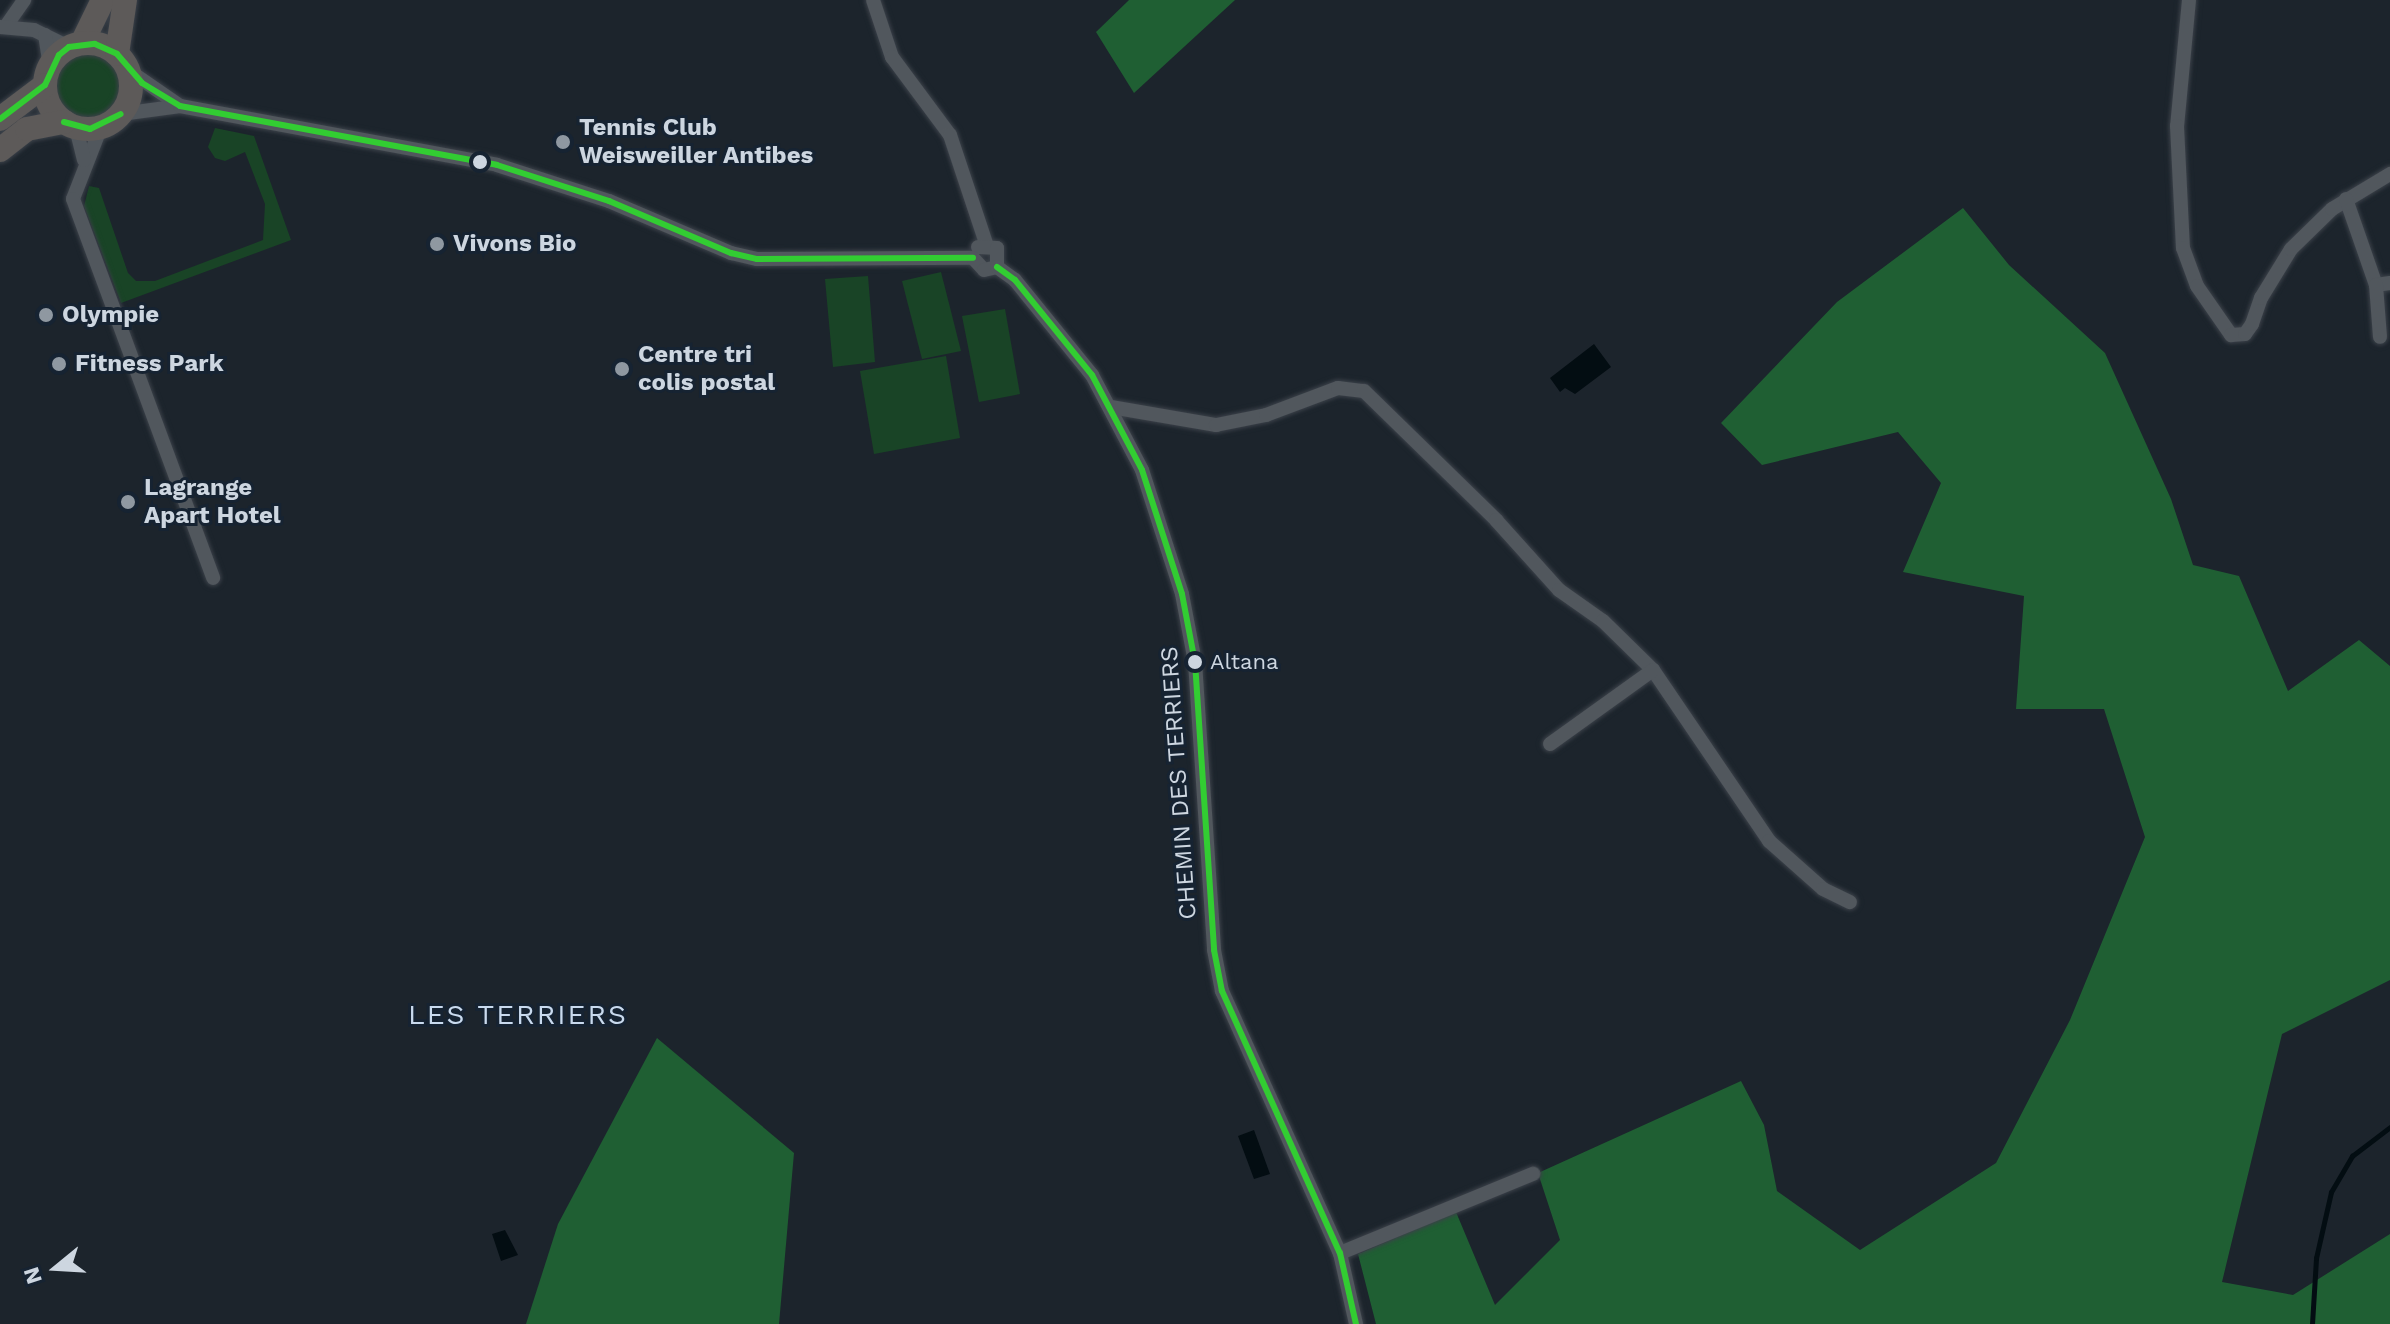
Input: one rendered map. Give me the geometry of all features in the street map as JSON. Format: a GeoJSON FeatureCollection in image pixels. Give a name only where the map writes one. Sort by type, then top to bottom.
{"type":"FeatureCollection","features":[{"type":"Feature","properties":{"kind":"main road"},"geometry":{"type":"LineString","coordinates":[[0,119],[76,45],[103,0]]}},
{"type":"Feature","properties":{"kind":"main road"},"geometry":{"type":"LineString","coordinates":[[0,150],[27,129],[111,121],[131,93],[122,62],[125,0]]}},
{"type":"Feature","properties":{"kind":"main road"},"geometry":{"type":"LineString","coordinates":[[76,45],[122,62]]}},
{"type":"Feature","properties":{"kind":"main road"},"geometry":{"type":"LineString","coordinates":[[48,75],[47,100],[70,125]]}},
{"type":"Feature","properties":{"kind":"street"},"geometry":{"type":"LineString","coordinates":[[24,0],[3,26],[76,45]]}},
{"type":"Feature","properties":{"kind":"street"},"geometry":{"type":"LineString","coordinates":[[213,578],[73,199],[84,160],[111,121],[180,106],[497,165],[609,201],[748,257],[973,258],[984,270],[997,267],[999,251],[986,243],[950,135],[892,57],[873,0]]}},
{"type":"Feature","properties":{"kind":"street"},"geometry":{"type":"LineString","coordinates":[[2189,0],[2177,126],[2183,248],[2197,286],[2231,335],[2245,334],[2273,274],[2291,249],[2346,199],[2390,174]]}},
{"type":"Feature","properties":{"kind":"street"},"geometry":{"type":"LineString","coordinates":[[45,35],[48,75]]}},
{"type":"Feature","properties":{"kind":"street"},"geometry":{"type":"LineString","coordinates":[[122,62],[180,106]]}},
{"type":"Feature","properties":{"kind":"street"},"geometry":{"type":"LineString","coordinates":[[70,125],[84,160]]}},
{"type":"Feature","properties":{"kind":"street"},"geometry":{"type":"LineString","coordinates":[[2346,199],[2383,284],[2380,337]]}},
{"type":"Feature","properties":{"kind":"street"},"geometry":{"type":"LineString","coordinates":[[973,258],[986,243]]}},
{"type":"Feature","properties":{"kind":"street","name":"CHEMIN DES TERRIERS"},"geometry":{"type":"LineString","coordinates":[[997,267],[1015,280],[1092,375],[1142,470],[1189,629],[1204,760],[1214,950],[1222,991],[1340,1253],[1356,1324]]}},
{"type":"Feature","properties":{"kind":"street"},"geometry":{"type":"LineString","coordinates":[[1111,407],[1216,425],[1266,415],[1338,388],[1364,391],[1486,509],[1559,590],[1603,621],[1653,670],[1769,841],[1823,889],[1850,902]]}},
{"type":"Feature","properties":{"kind":"street"},"geometry":{"type":"LineString","coordinates":[[1550,744],[1653,670]]}},
{"type":"Feature","properties":{"kind":"street"},"geometry":{"type":"LineString","coordinates":[[1340,1253],[1533,1174]]}},
{"type":"Feature","properties":{"kind":"green space"},"geometry":{"type":"Polygon","coordinates":[[[1129,0],[1235,0],[1134,93],[1096,32],[1129,0]]]}},
{"type":"Feature","properties":{"kind":"green space"},"geometry":{"type":"Polygon","coordinates":[[[88,54],[101,57],[111,64],[118,74],[121,87],[118,100],[111,110],[101,117],[88,120],[75,117],[65,110],[58,100],[55,87],[58,74],[65,64],[75,57],[88,54]]]}},
{"type":"Feature","properties":{"kind":"green space"},"geometry":{"type":"Polygon","coordinates":[[[215,128],[254,136],[291,240],[121,303],[84,206],[89,186],[99,188],[128,273],[136,281],[155,281],[263,240],[265,204],[245,152],[225,161],[215,158],[208,147],[215,128]]]}},
{"type":"Feature","properties":{"kind":"green space"},"geometry":{"type":"Polygon","coordinates":[[[1963,208],[2009,265],[2105,353],[2171,499],[2193,565],[2239,576],[2288,691],[2359,640],[2390,666],[2390,980],[2282,1034],[2222,1282],[2293,1295],[2390,1234],[2390,1324],[1376,1324],[1358,1254],[1456,1212],[1495,1305],[1560,1240],[1538,1173],[1741,1081],[1764,1125],[1777,1191],[1860,1250],[1996,1163],[2070,1020],[2145,837],[2104,709],[2016,709],[2024,596],[1903,572],[1941,483],[1898,432],[1762,465],[1721,423],[1837,302],[1963,208]]]}},
{"type":"Feature","properties":{"kind":"green space"},"geometry":{"type":"Polygon","coordinates":[[[941,272],[961,351],[922,359],[902,281],[941,272]]]}},
{"type":"Feature","properties":{"kind":"green space"},"geometry":{"type":"Polygon","coordinates":[[[868,276],[875,362],[833,367],[825,279],[868,276]]]}},
{"type":"Feature","properties":{"kind":"green space"},"geometry":{"type":"Polygon","coordinates":[[[1005,309],[1020,394],[979,402],[962,316],[1005,309]]]}},
{"type":"Feature","properties":{"kind":"green space"},"geometry":{"type":"Polygon","coordinates":[[[946,356],[960,438],[874,454],[860,371],[946,356]]]}},
{"type":"Feature","properties":{"kind":"green space"},"geometry":{"type":"Polygon","coordinates":[[[657,1038],[794,1153],[779,1324],[526,1324],[558,1224],[657,1038]]]}},
{"type":"Feature","properties":{"kind":"shaded area"},"geometry":{"type":"Polygon","coordinates":[[[1594,344],[1611,367],[1575,394],[1565,388],[1560,392],[1550,378],[1594,344]]]}},
{"type":"Feature","properties":{"kind":"shaded area"},"geometry":{"type":"Polygon","coordinates":[[[1254,1130],[1270,1174],[1254,1179],[1238,1136],[1254,1130]]]}},
{"type":"Feature","properties":{"kind":"shaded area"},"geometry":{"type":"Polygon","coordinates":[[[505,1230],[518,1255],[501,1261],[492,1234],[505,1230]]]}},
{"type":"Feature","properties":{"kind":"waterway"},"geometry":{"type":"LineString","coordinates":[[2312,1324],[2316,1258],[2331,1192],[2352,1156],[2390,1127]]}},
{"type":"Feature","properties":{"kind":"transit line"},"geometry":{"type":"LineString","coordinates":[[0,119],[45,85],[59,55],[69,47],[95,44],[117,54],[142,83],[180,106],[497,165],[609,201],[731,253],[757,259],[973,258]]}},
{"type":"Feature","properties":{"kind":"transit line"},"geometry":{"type":"LineString","coordinates":[[64,122],[90,129],[121,114]]}},
{"type":"Feature","properties":{"kind":"transit line"},"geometry":{"type":"LineString","coordinates":[[997,267],[1015,280],[1092,375],[1142,470],[1182,594],[1195,662],[1214,950],[1222,991],[1340,1253],[1356,1324]]}},
{"type":"Feature","properties":{"kind":"place","name":"Tennis Club Weisweiller Antibes"},"geometry":{"type":"Point","coordinates":[563,142]}},
{"type":"Feature","properties":{"kind":"place","name":"Vivons Bio"},"geometry":{"type":"Point","coordinates":[437,244]}},
{"type":"Feature","properties":{"kind":"place","name":"Olympie"},"geometry":{"type":"Point","coordinates":[46,315]}},
{"type":"Feature","properties":{"kind":"place","name":"Fitness Park"},"geometry":{"type":"Point","coordinates":[59,364]}},
{"type":"Feature","properties":{"kind":"place","name":"Centre tri colis postal"},"geometry":{"type":"Point","coordinates":[622,369]}},
{"type":"Feature","properties":{"kind":"place","name":"Lagrange Apart Hotel"},"geometry":{"type":"Point","coordinates":[128,502]}},
{"type":"Feature","properties":{"kind":"place","name":"Altana"},"geometry":{"type":"Point","coordinates":[1195,662]}},
{"type":"Feature","properties":{"kind":"district","name":"LES TERRIERS"},"geometry":{"type":"Point","coordinates":[518,1015]}}]}
